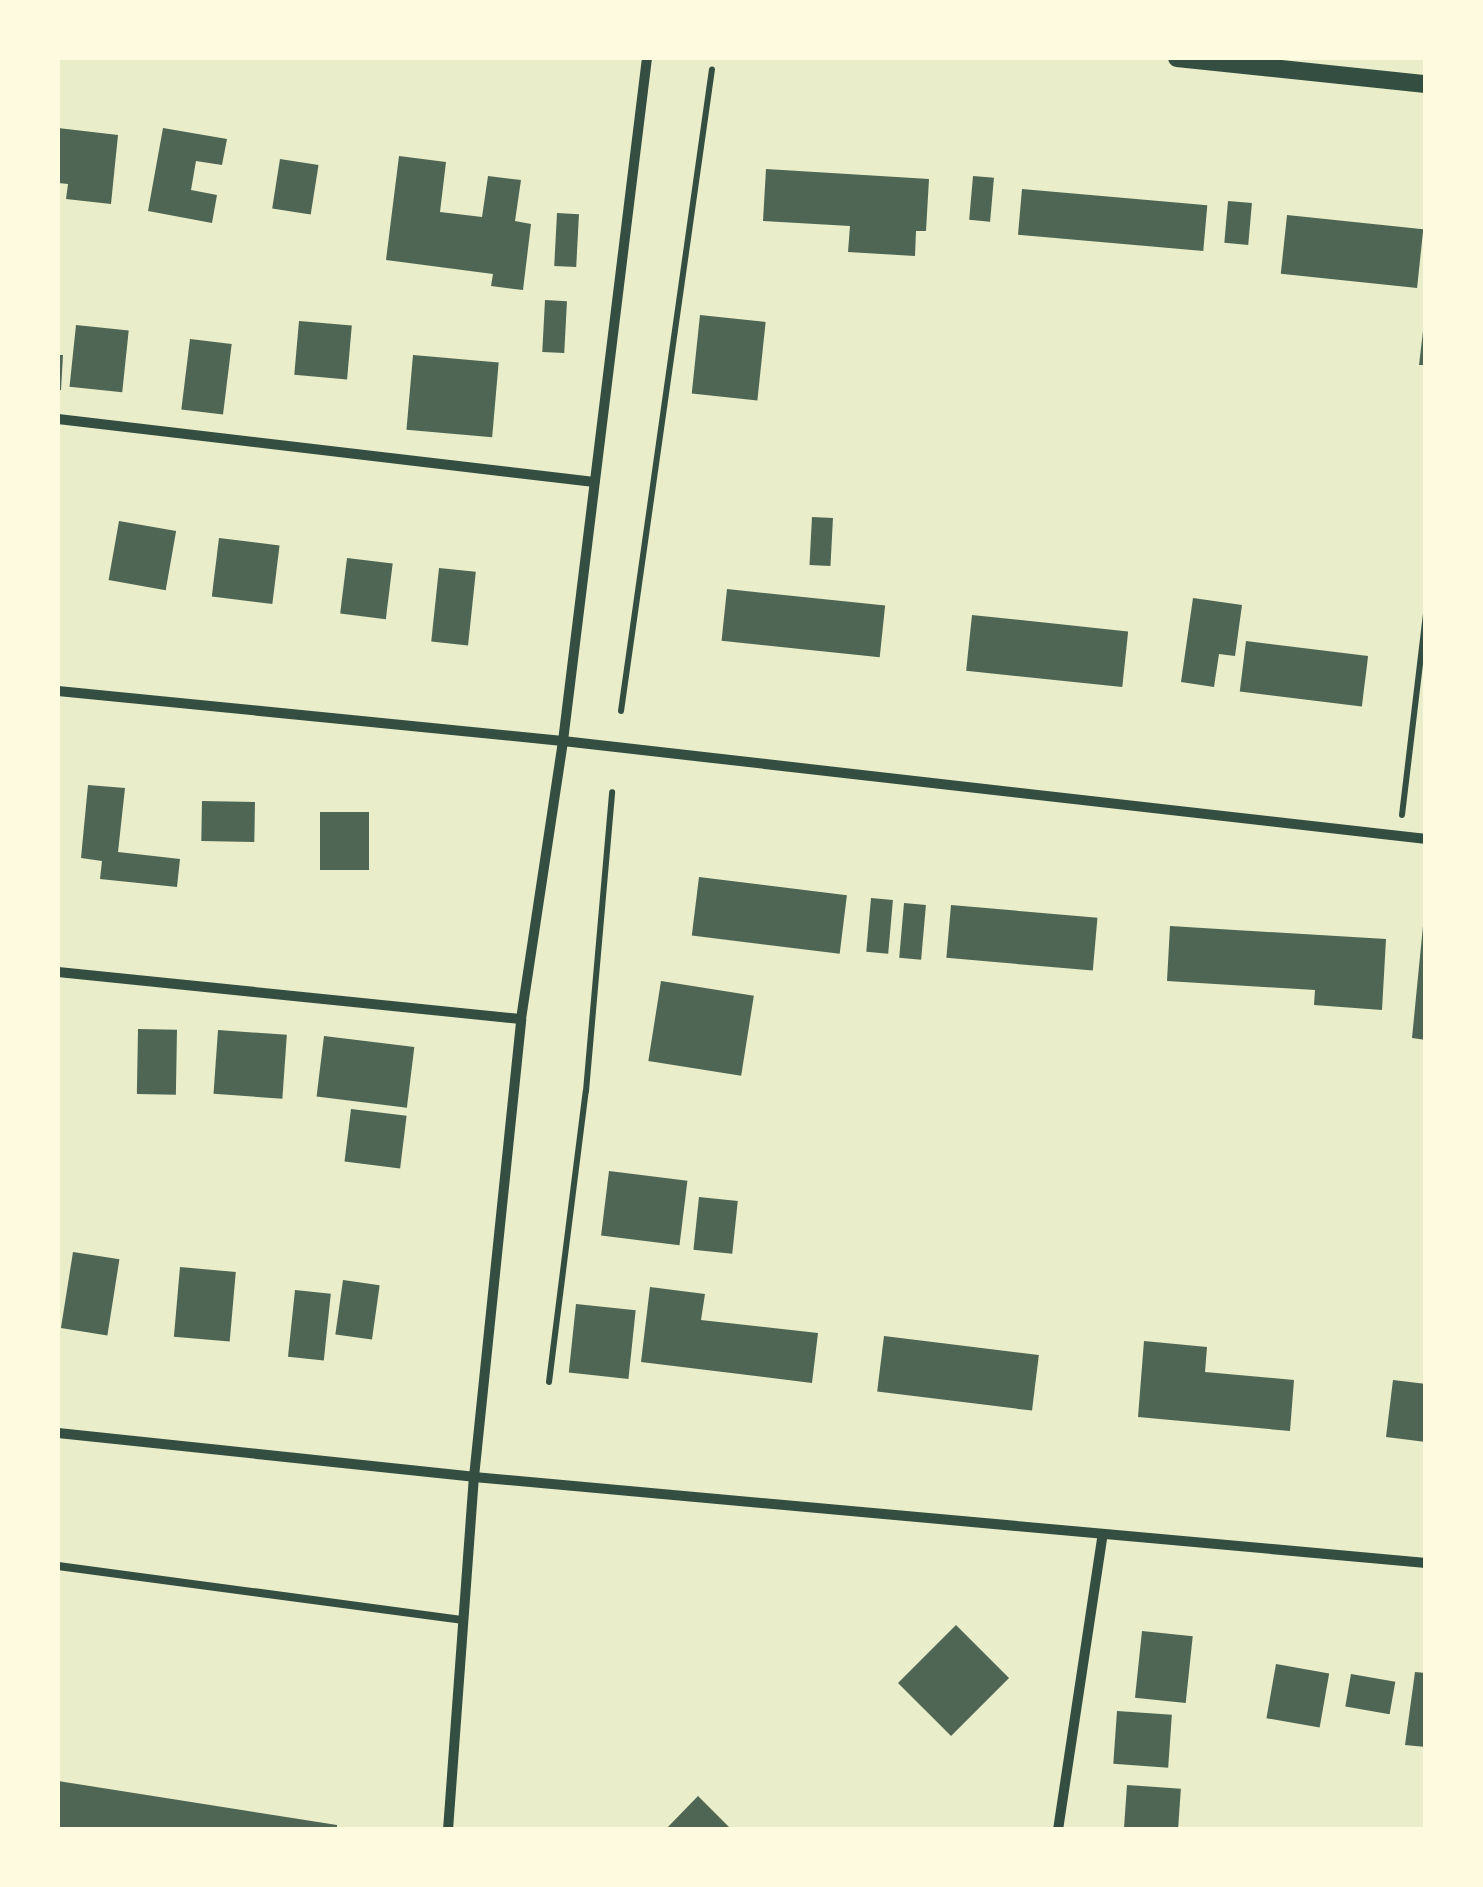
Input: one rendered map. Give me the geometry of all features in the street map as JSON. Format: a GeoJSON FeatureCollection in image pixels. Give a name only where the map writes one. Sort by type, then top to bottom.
{"type":"FeatureCollection","features":[{"type":"Feature","properties":{"kind":"street"},"geometry":{"type":"LineString","coordinates":[[448,1830],[474,1477],[521,1019],[563,740],[648,58]]}},
{"type":"Feature","properties":{"kind":"street"},"geometry":{"type":"LineString","coordinates":[[1178,58],[1426,84]]}},
{"type":"Feature","properties":{"kind":"street"},"geometry":{"type":"LineString","coordinates":[[58,419],[594,482]]}},
{"type":"Feature","properties":{"kind":"street"},"geometry":{"type":"LineString","coordinates":[[58,690],[563,740],[1426,839]]}},
{"type":"Feature","properties":{"kind":"street"},"geometry":{"type":"LineString","coordinates":[[58,972],[521,1019]]}},
{"type":"Feature","properties":{"kind":"street"},"geometry":{"type":"LineString","coordinates":[[58,1433],[474,1477],[1426,1563]]}},
{"type":"Feature","properties":{"kind":"street"},"geometry":{"type":"LineString","coordinates":[[1058,1830],[1103,1534]]}},
{"type":"Feature","properties":{"kind":"lane"},"geometry":{"type":"LineString","coordinates":[[58,1566],[463,1620]]}},
{"type":"Feature","properties":{"kind":"path"},"geometry":{"type":"LineString","coordinates":[[621,711],[712,69]]}},
{"type":"Feature","properties":{"kind":"path"},"geometry":{"type":"LineString","coordinates":[[1400,836],[1426,614]]}},
{"type":"Feature","properties":{"kind":"path"},"geometry":{"type":"LineString","coordinates":[[549,1382],[586,1091],[612,792]]}},
{"type":"Feature","properties":{"kind":"building"},"geometry":{"type":"Polygon","coordinates":[[[58,128],[118,135],[111,204],[66,199],[68,184],[58,183],[58,128]]]}},
{"type":"Feature","properties":{"kind":"building"},"geometry":{"type":"Polygon","coordinates":[[[163,128],[227,139],[222,165],[196,161],[191,190],[217,195],[212,223],[148,211],[163,128]]]}},
{"type":"Feature","properties":{"kind":"building"},"geometry":{"type":"Polygon","coordinates":[[[399,156],[446,162],[440,212],[482,217],[488,176],[521,180],[515,221],[531,224],[523,290],[491,286],[493,274],[386,260],[399,156]]]}},
{"type":"Feature","properties":{"kind":"building"},"geometry":{"type":"Polygon","coordinates":[[[280,159],[319,165],[311,214],[272,208],[280,159]]]}},
{"type":"Feature","properties":{"kind":"building"},"geometry":{"type":"Polygon","coordinates":[[[766,169],[929,179],[926,231],[916,231],[915,256],[848,252],[850,226],[763,221],[766,169]]]}},
{"type":"Feature","properties":{"kind":"building"},"geometry":{"type":"Polygon","coordinates":[[[973,176],[994,178],[990,222],[969,220],[973,176]]]}},
{"type":"Feature","properties":{"kind":"building"},"geometry":{"type":"Polygon","coordinates":[[[1022,189],[1207,205],[1203,251],[1018,235],[1022,189]]]}},
{"type":"Feature","properties":{"kind":"building"},"geometry":{"type":"Polygon","coordinates":[[[1228,201],[1252,203],[1248,245],[1224,243],[1228,201]]]}},
{"type":"Feature","properties":{"kind":"building"},"geometry":{"type":"Polygon","coordinates":[[[557,213],[579,214],[576,267],[554,266],[557,213]]]}},
{"type":"Feature","properties":{"kind":"building"},"geometry":{"type":"Polygon","coordinates":[[[1287,215],[1423,229],[1417,288],[1281,274],[1287,215]]]}},
{"type":"Feature","properties":{"kind":"building"},"geometry":{"type":"Polygon","coordinates":[[[545,300],[567,301],[564,353],[542,352],[545,300]]]}},
{"type":"Feature","properties":{"kind":"building"},"geometry":{"type":"Polygon","coordinates":[[[700,315],[766,322],[757,400],[692,394],[700,315]]]}},
{"type":"Feature","properties":{"kind":"building"},"geometry":{"type":"Polygon","coordinates":[[[299,321],[352,326],[347,379],[294,375],[299,321]]]}},
{"type":"Feature","properties":{"kind":"building"},"geometry":{"type":"Polygon","coordinates":[[[76,325],[129,331],[122,392],[70,387],[76,325]]]}},
{"type":"Feature","properties":{"kind":"building"},"geometry":{"type":"Polygon","coordinates":[[[1423,331],[1426,365],[1419,365],[1423,331]]]}},
{"type":"Feature","properties":{"kind":"building"},"geometry":{"type":"Polygon","coordinates":[[[190,339],[232,344],[223,415],[181,409],[190,339]]]}},
{"type":"Feature","properties":{"kind":"building"},"geometry":{"type":"Polygon","coordinates":[[[58,355],[63,355],[61,390],[58,390],[58,355]]]}},
{"type":"Feature","properties":{"kind":"building"},"geometry":{"type":"Polygon","coordinates":[[[413,355],[499,362],[492,437],[406,430],[413,355]]]}},
{"type":"Feature","properties":{"kind":"building"},"geometry":{"type":"Polygon","coordinates":[[[812,517],[833,518],[830,566],[809,565],[812,517]]]}},
{"type":"Feature","properties":{"kind":"building"},"geometry":{"type":"Polygon","coordinates":[[[119,521],[176,531],[166,590],[109,580],[119,521]]]}},
{"type":"Feature","properties":{"kind":"building"},"geometry":{"type":"Polygon","coordinates":[[[219,538],[280,545],[272,604],[212,597],[219,538]]]}},
{"type":"Feature","properties":{"kind":"building"},"geometry":{"type":"Polygon","coordinates":[[[347,558],[393,564],[386,619],[340,614],[347,558]]]}},
{"type":"Feature","properties":{"kind":"building"},"geometry":{"type":"Polygon","coordinates":[[[439,568],[476,572],[468,645],[431,642],[439,568]]]}},
{"type":"Feature","properties":{"kind":"building"},"geometry":{"type":"Polygon","coordinates":[[[727,589],[885,606],[880,657],[722,641],[727,589]]]}},
{"type":"Feature","properties":{"kind":"building"},"geometry":{"type":"Polygon","coordinates":[[[1193,598],[1242,605],[1235,656],[1219,654],[1214,687],[1181,682],[1193,598]]]}},
{"type":"Feature","properties":{"kind":"building"},"geometry":{"type":"Polygon","coordinates":[[[972,615],[1128,631],[1122,687],[966,671],[972,615]]]}},
{"type":"Feature","properties":{"kind":"building"},"geometry":{"type":"Polygon","coordinates":[[[1246,641],[1368,656],[1362,707],[1240,692],[1246,641]]]}},
{"type":"Feature","properties":{"kind":"building"},"geometry":{"type":"Polygon","coordinates":[[[88,785],[125,788],[118,852],[180,859],[177,887],[100,879],[102,861],[81,858],[88,785]]]}},
{"type":"Feature","properties":{"kind":"building"},"geometry":{"type":"Polygon","coordinates":[[[202,801],[255,802],[254,842],[201,841],[202,801]]]}},
{"type":"Feature","properties":{"kind":"building"},"geometry":{"type":"Polygon","coordinates":[[[320,812],[369,812],[369,870],[320,870],[320,812]]]}},
{"type":"Feature","properties":{"kind":"building"},"geometry":{"type":"Polygon","coordinates":[[[699,877],[847,895],[840,954],[692,936],[699,877]]]}},
{"type":"Feature","properties":{"kind":"building"},"geometry":{"type":"Polygon","coordinates":[[[871,898],[893,900],[888,954],[866,952],[871,898]]]}},
{"type":"Feature","properties":{"kind":"building"},"geometry":{"type":"Polygon","coordinates":[[[904,903],[926,905],[921,960],[899,958],[904,903]]]}},
{"type":"Feature","properties":{"kind":"building"},"geometry":{"type":"Polygon","coordinates":[[[951,905],[1097,918],[1093,971],[946,958],[951,905]]]}},
{"type":"Feature","properties":{"kind":"building"},"geometry":{"type":"Polygon","coordinates":[[[1170,926],[1386,939],[1382,1010],[1314,1005],[1315,990],[1167,981],[1170,926]]]}},
{"type":"Feature","properties":{"kind":"building"},"geometry":{"type":"Polygon","coordinates":[[[1426,926],[1426,1040],[1412,1038],[1426,926]]]}},
{"type":"Feature","properties":{"kind":"building"},"geometry":{"type":"Polygon","coordinates":[[[661,981],[754,996],[741,1076],[648,1061],[661,981]]]}},
{"type":"Feature","properties":{"kind":"building"},"geometry":{"type":"Polygon","coordinates":[[[138,1029],[177,1030],[176,1095],[137,1094],[138,1029]]]}},
{"type":"Feature","properties":{"kind":"building"},"geometry":{"type":"Polygon","coordinates":[[[218,1030],[287,1035],[282,1099],[214,1094],[218,1030]]]}},
{"type":"Feature","properties":{"kind":"building"},"geometry":{"type":"Polygon","coordinates":[[[324,1036],[414,1047],[407,1108],[317,1097],[324,1036]]]}},
{"type":"Feature","properties":{"kind":"building"},"geometry":{"type":"Polygon","coordinates":[[[351,1109],[407,1116],[400,1168],[345,1162],[351,1109]]]}},
{"type":"Feature","properties":{"kind":"building"},"geometry":{"type":"Polygon","coordinates":[[[609,1171],[687,1181],[679,1245],[601,1236],[609,1171]]]}},
{"type":"Feature","properties":{"kind":"building"},"geometry":{"type":"Polygon","coordinates":[[[699,1197],[738,1201],[732,1254],[693,1250],[699,1197]]]}},
{"type":"Feature","properties":{"kind":"building"},"geometry":{"type":"Polygon","coordinates":[[[73,1252],[119,1259],[107,1335],[61,1328],[73,1252]]]}},
{"type":"Feature","properties":{"kind":"building"},"geometry":{"type":"Polygon","coordinates":[[[180,1267],[236,1272],[230,1342],[174,1337],[180,1267]]]}},
{"type":"Feature","properties":{"kind":"building"},"geometry":{"type":"Polygon","coordinates":[[[343,1280],[380,1285],[372,1340],[335,1334],[343,1280]]]}},
{"type":"Feature","properties":{"kind":"building"},"geometry":{"type":"Polygon","coordinates":[[[650,1287],[705,1294],[701,1320],[818,1333],[812,1383],[641,1362],[650,1287]]]}},
{"type":"Feature","properties":{"kind":"building"},"geometry":{"type":"Polygon","coordinates":[[[295,1290],[331,1294],[324,1360],[288,1357],[295,1290]]]}},
{"type":"Feature","properties":{"kind":"building"},"geometry":{"type":"Polygon","coordinates":[[[576,1304],[636,1310],[628,1379],[569,1373],[576,1304]]]}},
{"type":"Feature","properties":{"kind":"building"},"geometry":{"type":"Polygon","coordinates":[[[884,1336],[1039,1355],[1032,1411],[877,1392],[884,1336]]]}},
{"type":"Feature","properties":{"kind":"building"},"geometry":{"type":"Polygon","coordinates":[[[1144,1341],[1207,1347],[1205,1372],[1294,1380],[1290,1431],[1138,1417],[1144,1341]]]}},
{"type":"Feature","properties":{"kind":"building"},"geometry":{"type":"Polygon","coordinates":[[[1393,1380],[1426,1384],[1426,1442],[1386,1437],[1393,1380]]]}},
{"type":"Feature","properties":{"kind":"building"},"geometry":{"type":"Polygon","coordinates":[[[956,1625],[1009,1678],[951,1736],[898,1683],[956,1625]]]}},
{"type":"Feature","properties":{"kind":"building"},"geometry":{"type":"Polygon","coordinates":[[[1142,1631],[1193,1636],[1186,1703],[1135,1698],[1142,1631]]]}},
{"type":"Feature","properties":{"kind":"building"},"geometry":{"type":"Polygon","coordinates":[[[1276,1664],[1329,1673],[1320,1728],[1266,1718],[1276,1664]]]}},
{"type":"Feature","properties":{"kind":"building"},"geometry":{"type":"Polygon","coordinates":[[[1415,1672],[1426,1673],[1426,1747],[1405,1745],[1415,1672]]]}},
{"type":"Feature","properties":{"kind":"building"},"geometry":{"type":"Polygon","coordinates":[[[1351,1674],[1395,1682],[1390,1714],[1345,1706],[1351,1674]]]}},
{"type":"Feature","properties":{"kind":"building"},"geometry":{"type":"Polygon","coordinates":[[[1117,1711],[1172,1715],[1168,1768],[1113,1764],[1117,1711]]]}},
{"type":"Feature","properties":{"kind":"building"},"geometry":{"type":"Polygon","coordinates":[[[58,1781],[337,1825],[337,1830],[58,1830],[58,1781]]]}},
{"type":"Feature","properties":{"kind":"building"},"geometry":{"type":"Polygon","coordinates":[[[1127,1785],[1181,1789],[1178,1830],[1124,1830],[1127,1785]]]}},
{"type":"Feature","properties":{"kind":"building"},"geometry":{"type":"Polygon","coordinates":[[[698,1796],[732,1830],[665,1830],[698,1796]]]}}]}
